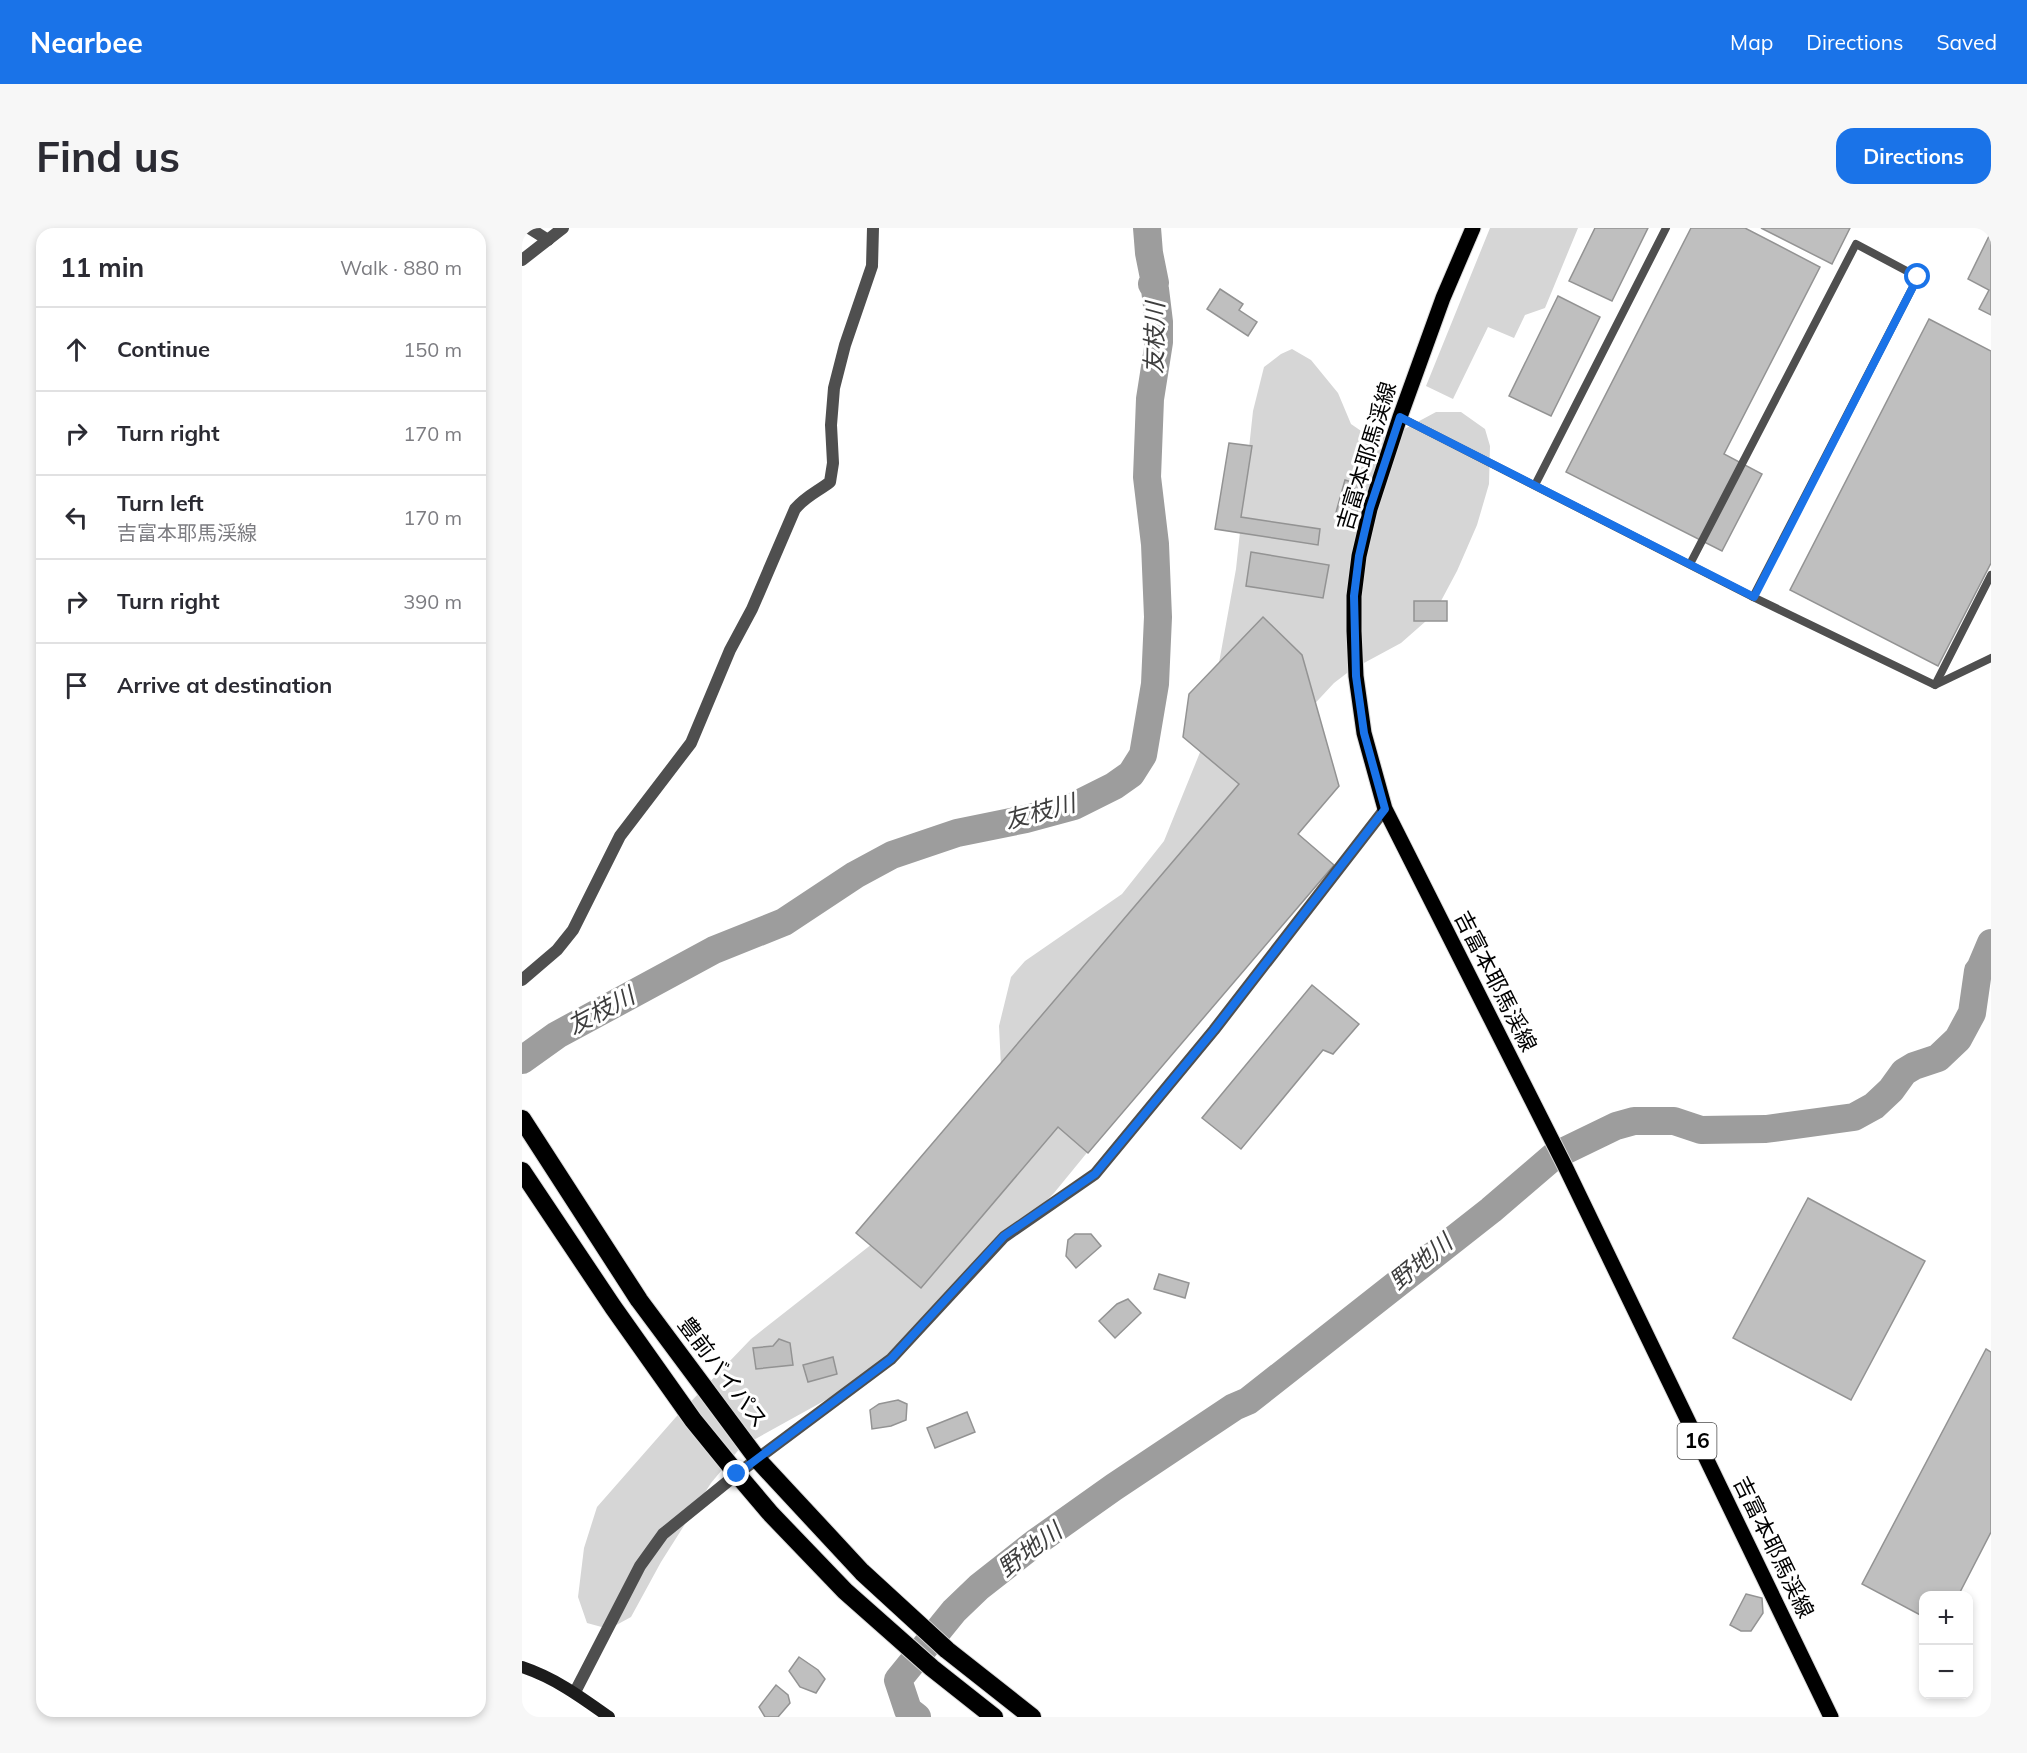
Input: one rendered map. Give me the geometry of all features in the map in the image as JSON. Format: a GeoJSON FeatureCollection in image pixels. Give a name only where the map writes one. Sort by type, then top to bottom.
{"type":"FeatureCollection","features":[{"type":"Feature","properties":{"kind":"highway","name":"豊前バイパス"},"geometry":{"type":"LineString","coordinates":[[526,1125],[639,1300],[758,1460],[862,1572],[946,1650],[1032,1717]]}},
{"type":"Feature","properties":{"kind":"highway"},"geometry":{"type":"LineString","coordinates":[[522,1171],[679,1402],[771,1514],[845,1591],[932,1668],[994,1717]]}},
{"type":"Feature","properties":{"kind":"main road","name":"吉富本耶馬渓線"},"geometry":{"type":"LineString","coordinates":[[1473,228],[1443,298],[1400,417],[1370,508],[1359,556],[1354,596],[1356,676],[1364,733],[1385,809],[1564,1164],[1831,1717]]}},
{"type":"Feature","properties":{"kind":"main road"},"geometry":{"type":"LineString","coordinates":[[522,1667],[542,1674],[575,1692],[609,1717]]}},
{"type":"Feature","properties":{"kind":"street"},"geometry":{"type":"LineString","coordinates":[[529,228],[548,240]]}},
{"type":"Feature","properties":{"kind":"street"},"geometry":{"type":"LineString","coordinates":[[522,260],[563,228]]}},
{"type":"Feature","properties":{"kind":"street"},"geometry":{"type":"LineString","coordinates":[[522,980],[557,950],[573,930],[620,836],[691,743],[730,650],[752,609],[795,509],[804,498],[818,492],[831,482],[833,463],[831,425],[834,388],[844,345],[872,266],[873,228]]}},
{"type":"Feature","properties":{"kind":"street"},"geometry":{"type":"LineString","coordinates":[[575,1692],[640,1566],[663,1534],[737,1474],[891,1359],[1004,1236],[1095,1174],[1214,1030],[1385,809]]}},
{"type":"Feature","properties":{"kind":"lane"},"geometry":{"type":"LineString","coordinates":[[1535,485],[1666,228]]}},
{"type":"Feature","properties":{"kind":"lane"},"geometry":{"type":"LineString","coordinates":[[1690,564],[1856,244],[1918,277],[1754,597]]}},
{"type":"Feature","properties":{"kind":"lane"},"geometry":{"type":"LineString","coordinates":[[1400,417],[1754,597],[1935,685]]}},
{"type":"Feature","properties":{"kind":"lane"},"geometry":{"type":"LineString","coordinates":[[1935,685],[1991,574]]}},
{"type":"Feature","properties":{"kind":"lane"},"geometry":{"type":"LineString","coordinates":[[1935,685],[1991,658]]}},
{"type":"Feature","properties":{"kind":"shaded area"},"geometry":{"type":"Polygon","coordinates":[[[1490,228],[1578,228],[1545,308],[1525,315],[1514,338],[1488,327],[1453,399],[1426,386],[1490,228]]]}},
{"type":"Feature","properties":{"kind":"shaded area"},"geometry":{"type":"Polygon","coordinates":[[[1292,349],[1311,360],[1338,393],[1351,424],[1367,435],[1397,433],[1436,412],[1461,412],[1485,429],[1490,446],[1489,484],[1477,525],[1457,571],[1434,614],[1401,643],[1351,670],[1334,683],[1307,712],[1144,1083],[1054,1193],[918,1332],[842,1391],[741,1447],[711,1483],[661,1562],[631,1617],[609,1629],[587,1623],[578,1597],[584,1548],[597,1507],[676,1417],[751,1339],[886,1233],[1001,1067],[999,1026],[1011,977],[1025,961],[1122,894],[1164,841],[1205,740],[1236,569],[1253,411],[1264,367],[1292,349]]]}},
{"type":"Feature","properties":{"kind":"building"},"geometry":{"type":"Polygon","coordinates":[[[1595,228],[1648,228],[1612,301],[1569,281],[1595,228]]]}},
{"type":"Feature","properties":{"kind":"building"},"geometry":{"type":"Polygon","coordinates":[[[1691,228],[1745,228],[1820,267],[1724,454],[1762,474],[1722,551],[1566,472],[1691,228]]]}},
{"type":"Feature","properties":{"kind":"building"},"geometry":{"type":"Polygon","coordinates":[[[1761,228],[1850,228],[1832,264],[1761,228]]]}},
{"type":"Feature","properties":{"kind":"building"},"geometry":{"type":"Polygon","coordinates":[[[1991,232],[1991,315],[1979,309],[1989,290],[1968,279],[1991,232]]]}},
{"type":"Feature","properties":{"kind":"building"},"geometry":{"type":"Polygon","coordinates":[[[1220,289],[1243,304],[1239,310],[1257,322],[1248,336],[1207,309],[1220,289]]]}},
{"type":"Feature","properties":{"kind":"building"},"geometry":{"type":"Polygon","coordinates":[[[1558,296],[1600,317],[1551,416],[1509,396],[1558,296]]]}},
{"type":"Feature","properties":{"kind":"building"},"geometry":{"type":"Polygon","coordinates":[[[1929,319],[1991,351],[1991,563],[1938,666],[1790,590],[1929,319]]]}},
{"type":"Feature","properties":{"kind":"building"},"geometry":{"type":"Polygon","coordinates":[[[1229,443],[1252,446],[1241,517],[1320,529],[1318,545],[1215,529],[1229,443]]]}},
{"type":"Feature","properties":{"kind":"building"},"geometry":{"type":"Polygon","coordinates":[[[1345,480],[1365,486],[1354,522],[1335,516],[1345,480]]]}},
{"type":"Feature","properties":{"kind":"building"},"geometry":{"type":"Polygon","coordinates":[[[1251,552],[1329,565],[1323,598],[1246,586],[1251,552]]]}},
{"type":"Feature","properties":{"kind":"building"},"geometry":{"type":"Polygon","coordinates":[[[1414,601],[1447,601],[1447,621],[1414,621],[1414,601]]]}},
{"type":"Feature","properties":{"kind":"building"},"geometry":{"type":"Polygon","coordinates":[[[1263,617],[1302,655],[1339,786],[1298,834],[1334,865],[1088,1153],[1058,1127],[921,1288],[856,1233],[1239,784],[1183,737],[1189,694],[1263,617]]]}},
{"type":"Feature","properties":{"kind":"building"},"geometry":{"type":"Polygon","coordinates":[[[1312,985],[1359,1024],[1333,1054],[1323,1050],[1241,1149],[1202,1118],[1312,985]]]}},
{"type":"Feature","properties":{"kind":"building"},"geometry":{"type":"Polygon","coordinates":[[[1808,1198],[1925,1261],[1851,1400],[1733,1338],[1808,1198]]]}},
{"type":"Feature","properties":{"kind":"building"},"geometry":{"type":"Polygon","coordinates":[[[1075,1234],[1091,1234],[1101,1246],[1076,1268],[1066,1256],[1068,1240],[1075,1234]]]}},
{"type":"Feature","properties":{"kind":"building"},"geometry":{"type":"Polygon","coordinates":[[[1159,1274],[1189,1283],[1185,1298],[1154,1289],[1159,1274]]]}},
{"type":"Feature","properties":{"kind":"building"},"geometry":{"type":"Polygon","coordinates":[[[1128,1299],[1141,1313],[1115,1338],[1099,1321],[1117,1304],[1128,1299]]]}},
{"type":"Feature","properties":{"kind":"building"},"geometry":{"type":"Polygon","coordinates":[[[779,1339],[790,1343],[793,1365],[756,1369],[753,1348],[773,1346],[779,1339]]]}},
{"type":"Feature","properties":{"kind":"building"},"geometry":{"type":"Polygon","coordinates":[[[1986,1349],[1991,1352],[1991,1532],[1961,1591],[1919,1591],[1919,1614],[1862,1584],[1986,1349]]]}},
{"type":"Feature","properties":{"kind":"building"},"geometry":{"type":"Polygon","coordinates":[[[833,1357],[837,1374],[808,1382],[803,1365],[833,1357]]]}},
{"type":"Feature","properties":{"kind":"building"},"geometry":{"type":"Polygon","coordinates":[[[898,1400],[907,1404],[906,1420],[891,1426],[872,1429],[870,1410],[879,1404],[898,1400]]]}},
{"type":"Feature","properties":{"kind":"building"},"geometry":{"type":"Polygon","coordinates":[[[967,1412],[975,1432],[935,1448],[927,1428],[967,1412]]]}},
{"type":"Feature","properties":{"kind":"building"},"geometry":{"type":"Polygon","coordinates":[[[1746,1594],[1762,1598],[1763,1613],[1751,1631],[1741,1631],[1730,1625],[1746,1594]]]}},
{"type":"Feature","properties":{"kind":"building"},"geometry":{"type":"Polygon","coordinates":[[[799,1657],[818,1670],[825,1679],[816,1693],[800,1687],[789,1671],[799,1657]]]}},
{"type":"Feature","properties":{"kind":"building"},"geometry":{"type":"Polygon","coordinates":[[[776,1685],[788,1695],[790,1703],[778,1717],[765,1717],[759,1707],[776,1685]]]}},
{"type":"Feature","properties":{"kind":"waterway","name":"友枝川"},"geometry":{"type":"LineString","coordinates":[[522,1060],[557,1035],[714,950],[784,922],[855,875],[892,855],[957,833],[1026,819],[1074,806],[1114,786],[1131,774],[1143,755],[1155,684],[1158,617],[1155,544],[1147,477],[1150,399],[1159,342],[1159,322],[1155,289],[1152,284],[1155,283],[1147,228]]}},
{"type":"Feature","properties":{"kind":"waterway","name":"野地川"},"geometry":{"type":"LineString","coordinates":[[917,1717],[908,1710],[898,1680],[954,1611],[979,1587],[1035,1543],[1114,1487],[1234,1407],[1248,1401],[1491,1210],[1554,1156],[1616,1126],[1634,1121],[1674,1121],[1701,1130],[1766,1129],[1854,1117],[1874,1106],[1891,1090],[1904,1072],[1938,1058],[1958,1039],[1972,1013],[1978,971],[1991,943]]}},
{"type":"Feature","properties":{"kind":"route"},"geometry":{"type":"LineString","coordinates":[[737,1474],[891,1359],[1004,1236],[1095,1174],[1214,1030],[1385,809],[1364,733],[1356,676],[1354,596],[1359,556],[1370,508],[1400,417],[1754,597],[1918,277]]}}]}
